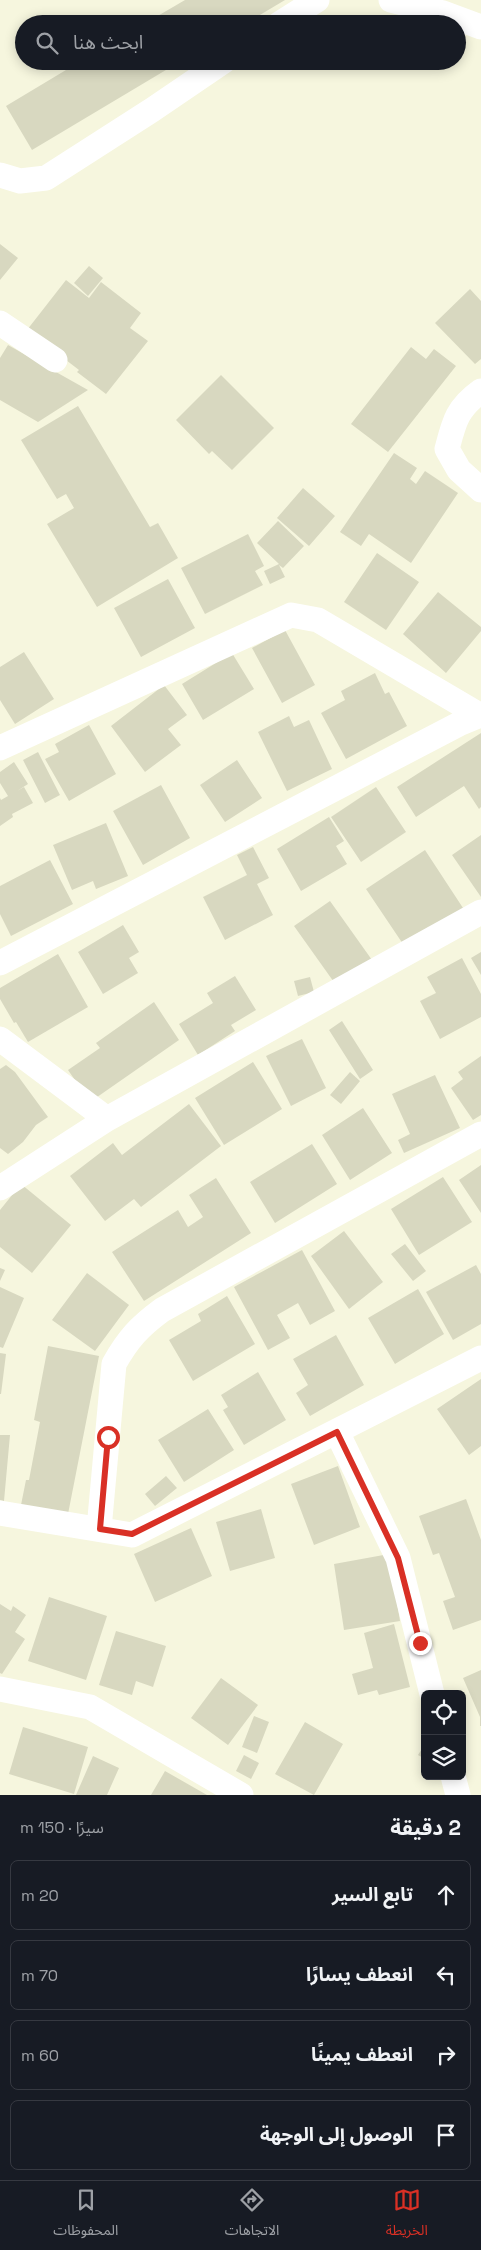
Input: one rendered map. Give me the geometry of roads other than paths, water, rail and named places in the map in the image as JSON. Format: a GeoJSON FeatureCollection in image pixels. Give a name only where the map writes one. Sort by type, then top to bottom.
{"type":"FeatureCollection","features":[{"type":"Feature","properties":{"kind":"street"},"geometry":{"type":"LineString","coordinates":[[293,15],[317,0]]}},
{"type":"Feature","properties":{"kind":"street"},"geometry":{"type":"LineString","coordinates":[[392,0],[446,15]]}},
{"type":"Feature","properties":{"kind":"street"},"geometry":{"type":"LineString","coordinates":[[466,22],[481,27]]}},
{"type":"Feature","properties":{"kind":"street"},"geometry":{"type":"LineString","coordinates":[[0,175],[20,181],[46,178],[211,70]]}},
{"type":"Feature","properties":{"kind":"street"},"geometry":{"type":"LineString","coordinates":[[0,323],[54,360]]}},
{"type":"Feature","properties":{"kind":"street"},"geometry":{"type":"LineString","coordinates":[[481,391],[466,402],[455,419],[448,449],[459,470],[481,490]]}},
{"type":"Feature","properties":{"kind":"street"},"geometry":{"type":"LineString","coordinates":[[0,748],[291,615],[318,620],[480,716]]}},
{"type":"Feature","properties":{"kind":"street"},"geometry":{"type":"LineString","coordinates":[[0,963],[461,723],[480,716]]}},
{"type":"Feature","properties":{"kind":"street"},"geometry":{"type":"LineString","coordinates":[[0,1188],[107,1119],[481,912]]}},
{"type":"Feature","properties":{"kind":"street"},"geometry":{"type":"LineString","coordinates":[[0,1039],[107,1119]]}},
{"type":"Feature","properties":{"kind":"street"},"geometry":{"type":"LineString","coordinates":[[100,1529],[114,1364],[128,1340],[142,1325],[162,1310],[481,1134]]}},
{"type":"Feature","properties":{"kind":"street"},"geometry":{"type":"LineString","coordinates":[[0,1512],[132,1534],[481,1358]]}},
{"type":"Feature","properties":{"kind":"street"},"geometry":{"type":"LineString","coordinates":[[337,1432],[398,1558],[431,1690]]}},
{"type":"Feature","properties":{"kind":"street"},"geometry":{"type":"LineString","coordinates":[[0,1689],[90,1707],[241,1795]]}},
{"type":"Feature","properties":{"kind":"street"},"geometry":{"type":"LineString","coordinates":[[454,1780],[458,1795]]}}]}
